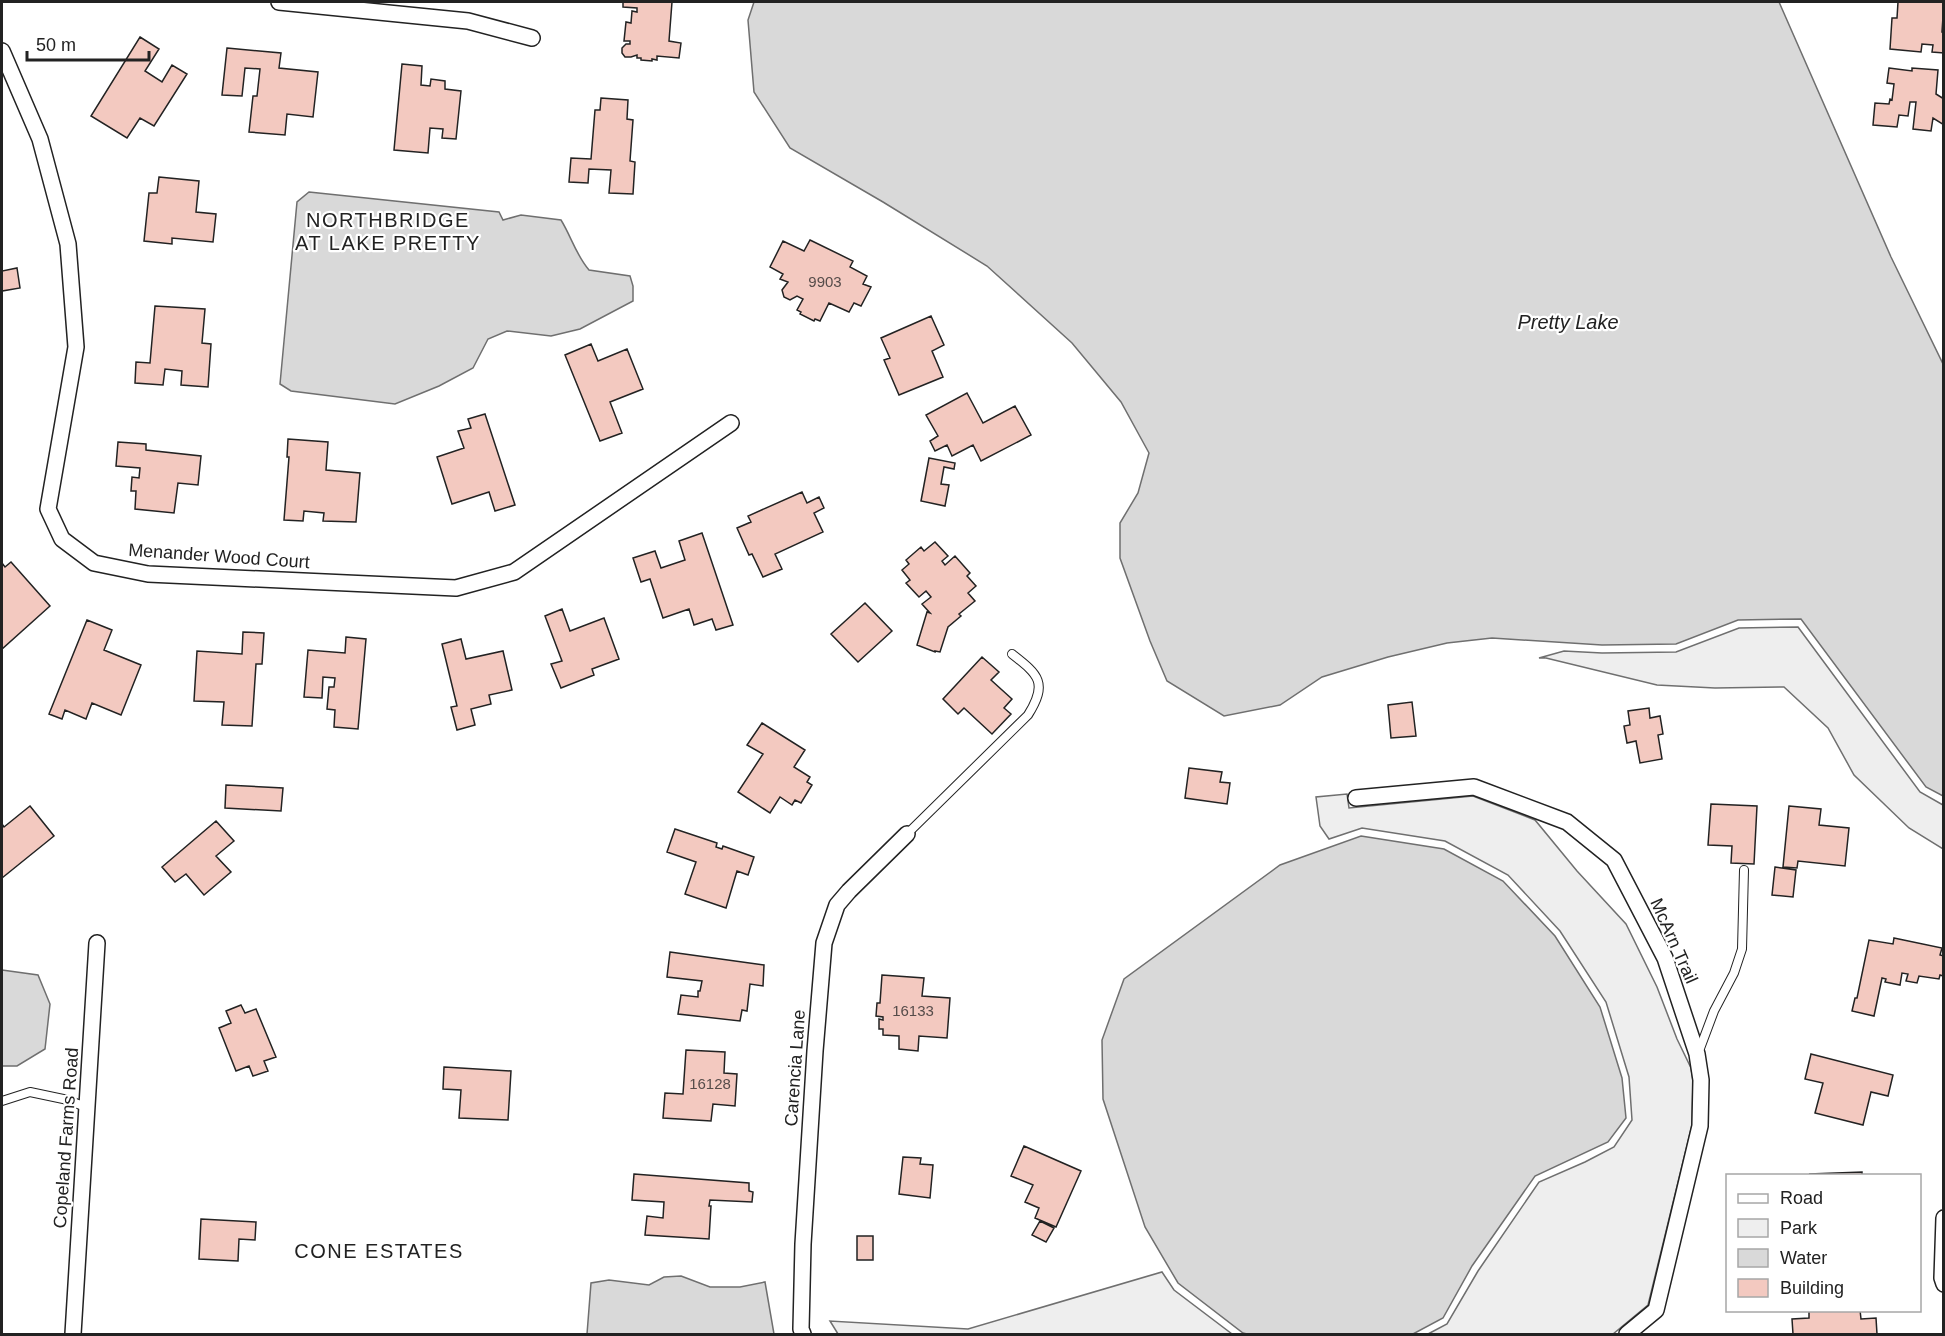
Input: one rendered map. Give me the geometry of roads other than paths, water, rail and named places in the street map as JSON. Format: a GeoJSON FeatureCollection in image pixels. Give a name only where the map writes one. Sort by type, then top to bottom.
{"type":"FeatureCollection","features":[{"type":"Feature","properties":{"kind":"street"},"geometry":{"type":"LineString","coordinates":[[279,2],[468,21],[532,38]]}},
{"type":"Feature","properties":{"kind":"street","name":"Menander Wood Court"},"geometry":{"type":"LineString","coordinates":[[2,51],[40,138],[69,244],[76,347],[48,509],[62,539],[94,563],[148,574],[456,588],[514,572],[731,423]]}},
{"type":"Feature","properties":{"kind":"street","name":"McArn Trail"},"geometry":{"type":"LineString","coordinates":[[1356,798],[1474,787],[1567,822],[1614,860],[1665,958],[1697,1054],[1701,1080],[1700,1126],[1656,1310],[1627,1335]]}},
{"type":"Feature","properties":{"kind":"street","name":"Carencia Lane"},"geometry":{"type":"LineString","coordinates":[[803,1335],[801,1329],[802,1244],[824,943],[837,905],[907,834]]}},
{"type":"Feature","properties":{"kind":"street","name":"Copeland Farms Road"},"geometry":{"type":"LineString","coordinates":[[73,1335],[97,943]]}},
{"type":"Feature","properties":{"kind":"street"},"geometry":{"type":"LineString","coordinates":[[1944,1218],[1942,1278],[1944,1284]]}},
{"type":"Feature","properties":{"kind":"lane"},"geometry":{"type":"LineString","coordinates":[[907,834],[1028,715],[1038,700],[1039,684],[1033,671],[1012,654]]}},
{"type":"Feature","properties":{"kind":"lane"},"geometry":{"type":"LineString","coordinates":[[1697,1054],[1714,1011],[1734,973],[1742,949],[1744,870]]}},
{"type":"Feature","properties":{"kind":"lane"},"geometry":{"type":"LineString","coordinates":[[2,1101],[30,1092],[68,1100],[88,1108]]}},
{"type":"Feature","properties":{"kind":"water","name":"Pretty Lake"},"geometry":{"type":"Polygon","coordinates":[[[754,2],[1779,2],[1891,257],[1943,364],[1943,796],[1926,787],[1801,619],[1738,620],[1676,644],[1602,645],[1492,638],[1447,643],[1388,657],[1322,677],[1280,705],[1224,716],[1167,681],[1120,558],[1120,523],[1138,493],[1149,453],[1121,402],[1072,343],[987,266],[790,148],[754,92],[748,20],[754,2]]]}},
{"type":"Feature","properties":{"kind":"water"},"geometry":{"type":"Polygon","coordinates":[[[309,192],[499,212],[503,220],[521,215],[561,220],[589,270],[630,276],[633,301],[580,329],[551,336],[507,331],[488,339],[473,368],[439,386],[395,404],[291,391],[280,384],[297,202],[309,192]]]}},
{"type":"Feature","properties":{"kind":"water"},"geometry":{"type":"Polygon","coordinates":[[[1361,836],[1444,849],[1503,881],[1555,936],[1600,1007],[1622,1078],[1626,1118],[1608,1142],[1535,1176],[1472,1266],[1443,1318],[1413,1334],[1247,1334],[1178,1283],[1145,1227],[1103,1099],[1102,1040],[1124,979],[1280,865],[1361,836]]]}},
{"type":"Feature","properties":{"kind":"water"},"geometry":{"type":"Polygon","coordinates":[[[2,970],[38,975],[50,1004],[45,1049],[17,1066],[2,1066],[2,970]]]}},
{"type":"Feature","properties":{"kind":"water"},"geometry":{"type":"Polygon","coordinates":[[[681,1276],[710,1287],[740,1287],[765,1282],[774,1334],[587,1334],[591,1283],[609,1280],[649,1285],[664,1277],[681,1276]]]}},
{"type":"Feature","properties":{"kind":"district","name":"NORTHBRIDGE AT LAKE PRETTY"},"geometry":{"type":"Point","coordinates":[388,232]}},
{"type":"Feature","properties":{"kind":"district","name":"CONE ESTATES"},"geometry":{"type":"Point","coordinates":[379,1251]}}]}
